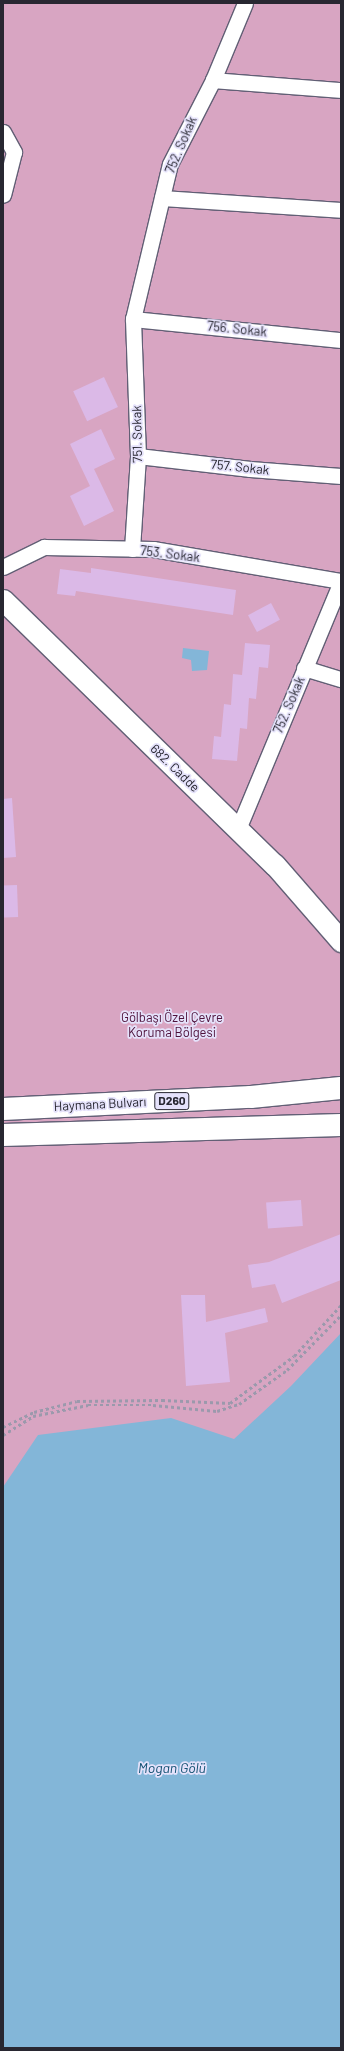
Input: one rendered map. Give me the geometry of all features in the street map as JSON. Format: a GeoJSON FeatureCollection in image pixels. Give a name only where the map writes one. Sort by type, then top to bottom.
{"type":"FeatureCollection","features":[{"type":"Feature","properties":{"kind":"highway","name":"Haymana Bulvarı"},"geometry":{"type":"LineString","coordinates":[[3,1109],[251,1097],[341,1088]]}},
{"type":"Feature","properties":{"kind":"highway","name":"Haymana Bulvarı"},"geometry":{"type":"LineString","coordinates":[[3,1135],[341,1125]]}},
{"type":"Feature","properties":{"kind":"main road","name":"682. Cadde"},"geometry":{"type":"LineString","coordinates":[[3,600],[275,865],[341,941]]}},
{"type":"Feature","properties":{"kind":"street","name":"752. Sokak"},"geometry":{"type":"LineString","coordinates":[[133,319],[170,164],[213,80],[245,3]]}},
{"type":"Feature","properties":{"kind":"street"},"geometry":{"type":"LineString","coordinates":[[213,80],[341,90]]}},
{"type":"Feature","properties":{"kind":"street"},"geometry":{"type":"LineString","coordinates":[[3,132],[14,152],[3,195]]}},
{"type":"Feature","properties":{"kind":"street"},"geometry":{"type":"LineString","coordinates":[[162,198],[341,210]]}},
{"type":"Feature","properties":{"kind":"street","name":"756. Sokak"},"geometry":{"type":"LineString","coordinates":[[133,319],[341,340]]}},
{"type":"Feature","properties":{"kind":"street","name":"751. Sokak"},"geometry":{"type":"LineString","coordinates":[[132,549],[138,456],[133,319]]}},
{"type":"Feature","properties":{"kind":"street","name":"757. Sokak"},"geometry":{"type":"LineString","coordinates":[[138,456],[250,469],[341,476]]}},
{"type":"Feature","properties":{"kind":"street","name":"753. Sokak"},"geometry":{"type":"LineString","coordinates":[[3,567],[44,546],[153,549],[341,581]]}},
{"type":"Feature","properties":{"kind":"street","name":"752. Sokak"},"geometry":{"type":"LineString","coordinates":[[238,829],[341,581]]}},
{"type":"Feature","properties":{"kind":"street"},"geometry":{"type":"LineString","coordinates":[[304,668],[341,680]]}},
{"type":"Feature","properties":{"kind":"path"},"geometry":{"type":"LineString","coordinates":[[3,1427],[34,1412],[78,1402],[162,1400],[230,1403],[294,1356],[341,1304]]}},
{"type":"Feature","properties":{"kind":"path"},"geometry":{"type":"LineString","coordinates":[[3,1435],[33,1416],[88,1406],[153,1405],[217,1411],[238,1404],[287,1370],[341,1315]]}},
{"type":"Feature","properties":{"kind":"green space","name":"Gölbaşı Özel Çevre Koruma Bölgesi"},"geometry":{"type":"Polygon","coordinates":[[[3,3],[341,3],[341,2048],[3,2048],[3,3]]]}},
{"type":"Feature","properties":{"kind":"water"},"geometry":{"type":"Polygon","coordinates":[[[183,648],[209,651],[207,670],[192,671],[191,660],[182,658],[183,648]]]}},
{"type":"Feature","properties":{"kind":"water","name":"Mogan Gölü"},"geometry":{"type":"Polygon","coordinates":[[[341,1333],[341,2048],[3,2048],[3,1487],[38,1435],[171,1418],[234,1439],[291,1386],[341,1333]]]}},
{"type":"Feature","properties":{"kind":"building"},"geometry":{"type":"Polygon","coordinates":[[[104,377],[118,407],[87,421],[73,391],[104,377]]]}},
{"type":"Feature","properties":{"kind":"building"},"geometry":{"type":"Polygon","coordinates":[[[101,429],[115,459],[94,469],[114,511],[84,526],[70,496],[90,486],[70,444],[101,429]]]}},
{"type":"Feature","properties":{"kind":"building"},"geometry":{"type":"Polygon","coordinates":[[[91,568],[236,590],[233,615],[76,591],[75,596],[57,594],[60,569],[91,573],[91,568]]]}},
{"type":"Feature","properties":{"kind":"building"},"geometry":{"type":"Polygon","coordinates":[[[271,603],[280,620],[257,632],[248,615],[271,603]]]}},
{"type":"Feature","properties":{"kind":"building"},"geometry":{"type":"Polygon","coordinates":[[[245,643],[270,645],[268,668],[259,667],[256,699],[249,698],[247,729],[240,728],[237,761],[212,759],[214,736],[221,737],[224,704],[231,705],[233,674],[242,675],[245,643]]]}},
{"type":"Feature","properties":{"kind":"building"},"geometry":{"type":"Polygon","coordinates":[[[12,798],[16,857],[3,858],[3,799],[12,798]]]}},
{"type":"Feature","properties":{"kind":"building"},"geometry":{"type":"Polygon","coordinates":[[[3,885],[17,885],[18,917],[4,917],[3,885]]]}},
{"type":"Feature","properties":{"kind":"building"},"geometry":{"type":"Polygon","coordinates":[[[301,1200],[303,1226],[268,1228],[266,1202],[301,1200]]]}},
{"type":"Feature","properties":{"kind":"building"},"geometry":{"type":"Polygon","coordinates":[[[341,1234],[341,1280],[282,1303],[275,1284],[252,1288],[248,1265],[269,1262],[341,1234]]]}},
{"type":"Feature","properties":{"kind":"building"},"geometry":{"type":"Polygon","coordinates":[[[181,1295],[205,1295],[206,1322],[265,1308],[268,1322],[225,1333],[230,1382],[186,1386],[181,1295]]]}}]}
